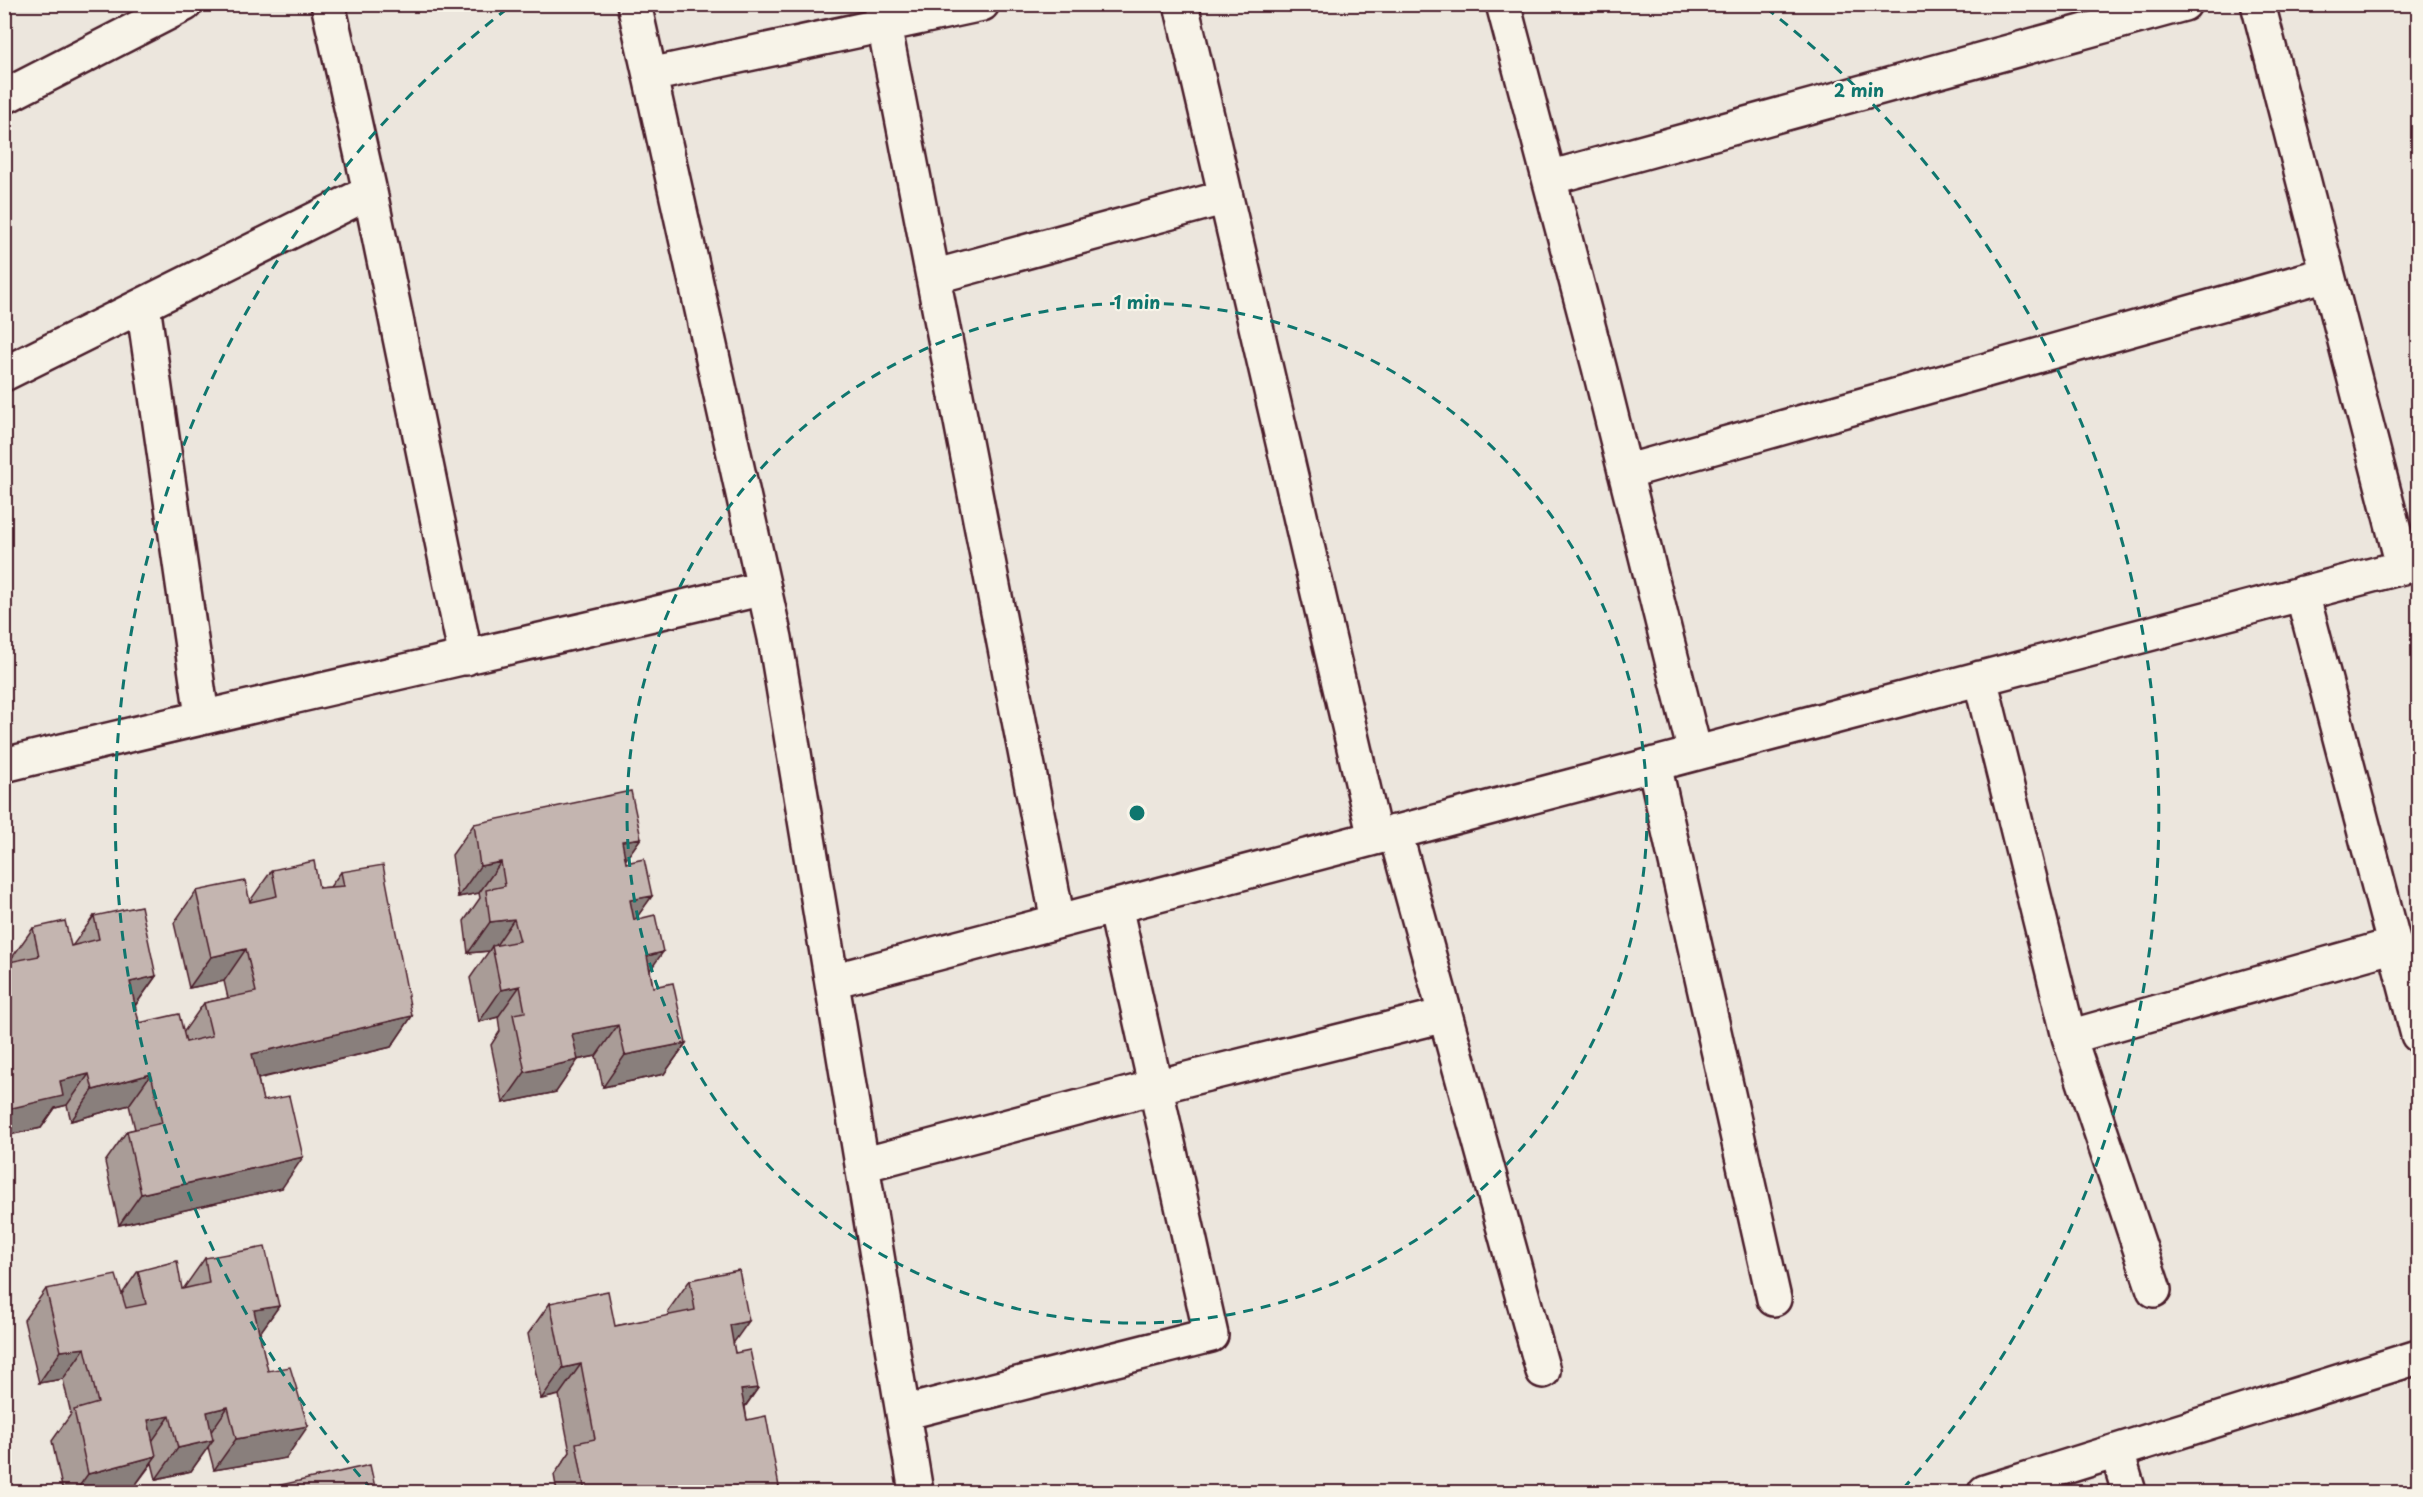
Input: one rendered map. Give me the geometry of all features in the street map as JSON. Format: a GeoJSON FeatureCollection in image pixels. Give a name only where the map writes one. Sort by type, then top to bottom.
{"type":"FeatureCollection","features":[{"type":"Feature","properties":{"kind":"street"},"geometry":{"type":"LineString","coordinates":[[4,97],[185,4]]}},
{"type":"Feature","properties":{"kind":"street"},"geometry":{"type":"LineString","coordinates":[[328,4],[370,192],[466,658]]}},
{"type":"Feature","properties":{"kind":"street"},"geometry":{"type":"LineString","coordinates":[[634,4],[776,638],[916,1492]]}},
{"type":"Feature","properties":{"kind":"street"},"geometry":{"type":"LineString","coordinates":[[650,75],[882,15],[982,4]]}},
{"type":"Feature","properties":{"kind":"street"},"geometry":{"type":"LineString","coordinates":[[1181,4],[1226,197],[1385,835],[1445,1015],[1543,1371]]}},
{"type":"Feature","properties":{"kind":"street"},"geometry":{"type":"LineString","coordinates":[[1503,4],[1625,472],[1695,753]]}},
{"type":"Feature","properties":{"kind":"street"},"geometry":{"type":"LineString","coordinates":[[1549,178],[2184,4]]}},
{"type":"Feature","properties":{"kind":"street"},"geometry":{"type":"LineString","coordinates":[[832,981],[2411,565],[2327,274],[2258,4]]}},
{"type":"Feature","properties":{"kind":"street"},"geometry":{"type":"LineString","coordinates":[[882,15],[1059,921]]}},
{"type":"Feature","properties":{"kind":"street"},"geometry":{"type":"LineString","coordinates":[[4,374],[370,192]]}},
{"type":"Feature","properties":{"kind":"street"},"geometry":{"type":"LineString","coordinates":[[933,277],[1226,197]]}},
{"type":"Feature","properties":{"kind":"street"},"geometry":{"type":"LineString","coordinates":[[1625,472],[2327,274]]}},
{"type":"Feature","properties":{"kind":"street"},"geometry":{"type":"LineString","coordinates":[[143,305],[202,716]]}},
{"type":"Feature","properties":{"kind":"street"},"geometry":{"type":"LineString","coordinates":[[4,765],[202,716],[466,658],[764,588]]}},
{"type":"Feature","properties":{"kind":"street"},"geometry":{"type":"LineString","coordinates":[[2302,593],[2418,1035]]}},
{"type":"Feature","properties":{"kind":"street"},"geometry":{"type":"LineString","coordinates":[[1980,678],[2069,1037],[2154,1290]]}},
{"type":"Feature","properties":{"kind":"street"},"geometry":{"type":"LineString","coordinates":[[1654,764],[1774,1299]]}},
{"type":"Feature","properties":{"kind":"street"},"geometry":{"type":"LineString","coordinates":[[903,1413],[1211,1335],[1114,906]]}},
{"type":"Feature","properties":{"kind":"street"},"geometry":{"type":"LineString","coordinates":[[2069,1037],[2395,945]]}},
{"type":"Feature","properties":{"kind":"street"},"geometry":{"type":"LineString","coordinates":[[862,1165],[1155,1087],[1445,1015]]}},
{"type":"Feature","properties":{"kind":"street"},"geometry":{"type":"LineString","coordinates":[[1985,1492],[2418,1357]]}},
{"type":"Feature","properties":{"kind":"street"},"geometry":{"type":"LineString","coordinates":[[2117,1452],[2129,1492]]}},
{"type":"Feature","properties":{"kind":"building"},"geometry":{"type":"Polygon","coordinates":[[[631,791],[641,838],[622,841],[626,863],[644,859],[652,896],[630,900],[634,920],[655,915],[663,952],[647,956],[653,987],[673,983],[686,1043],[625,1055],[618,1025],[572,1034],[578,1060],[525,1072],[513,1014],[525,1012],[520,986],[501,990],[492,946],[520,941],[514,919],[490,922],[486,890],[505,886],[501,862],[480,866],[474,824],[631,791]]]}},
{"type":"Feature","properties":{"kind":"building"},"geometry":{"type":"Polygon","coordinates":[[[314,861],[319,888],[344,886],[341,872],[383,865],[412,1016],[252,1054],[263,1101],[289,1096],[303,1157],[141,1194],[127,1131],[162,1123],[151,1074],[93,1090],[89,1074],[60,1081],[63,1096],[4,1110],[4,1062],[6,1062],[4,1053],[4,963],[39,956],[33,928],[65,921],[71,946],[99,939],[94,916],[141,906],[156,976],[130,982],[139,1023],[179,1014],[186,1042],[212,1036],[204,1003],[256,992],[246,949],[211,957],[196,891],[245,881],[250,902],[277,896],[272,870],[314,861]]]}},
{"type":"Feature","properties":{"kind":"building"},"geometry":{"type":"Polygon","coordinates":[[[265,1247],[279,1306],[254,1310],[268,1371],[290,1367],[308,1426],[236,1439],[228,1407],[207,1412],[213,1440],[178,1448],[170,1416],[148,1420],[156,1456],[88,1474],[74,1410],[98,1403],[85,1348],[61,1351],[46,1289],[116,1275],[126,1308],[146,1304],[138,1271],[177,1261],[182,1289],[209,1283],[205,1258],[265,1247]]]}},
{"type":"Feature","properties":{"kind":"building"},"geometry":{"type":"Polygon","coordinates":[[[739,1270],[749,1321],[730,1325],[735,1353],[750,1350],[758,1388],[741,1390],[747,1420],[766,1416],[780,1492],[585,1492],[576,1443],[595,1439],[581,1364],[563,1368],[550,1303],[608,1291],[615,1326],[695,1310],[690,1280],[739,1270]]]}},
{"type":"Feature","properties":{"kind":"building"},"geometry":{"type":"Polygon","coordinates":[[[370,1465],[376,1492],[250,1492],[370,1465]]]}}]}
